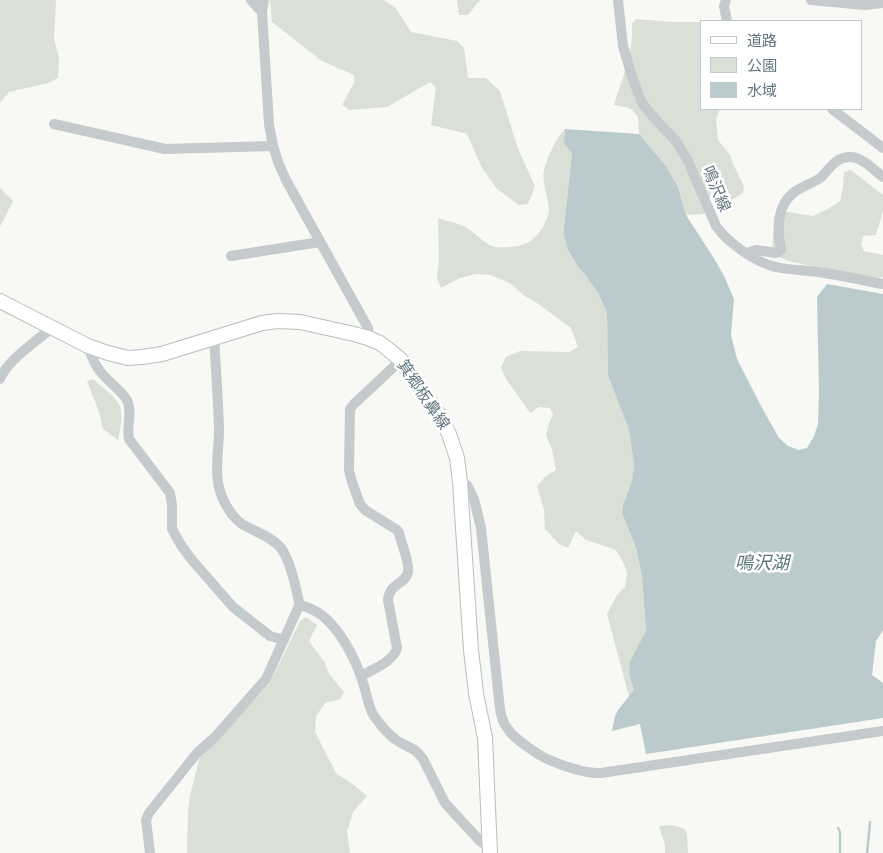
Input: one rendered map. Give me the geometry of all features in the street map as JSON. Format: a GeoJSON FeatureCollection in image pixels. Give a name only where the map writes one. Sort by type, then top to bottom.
{"type":"FeatureCollection","features":[{"type":"Feature","properties":{"kind":"main road","name":"箕郷板鼻線"},"geometry":{"type":"LineString","coordinates":[[0,301],[88,346],[128,358],[162,354],[262,323],[284,321],[308,324],[368,338],[380,343],[401,360],[440,416],[449,434],[457,458],[471,650],[476,693],[485,738],[490,851]]}},
{"type":"Feature","properties":{"kind":"street"},"geometry":{"type":"LineString","coordinates":[[251,0],[262,12]]}},
{"type":"Feature","properties":{"kind":"street"},"geometry":{"type":"LineString","coordinates":[[264,0],[262,12],[267,97],[273,146],[286,180],[368,328],[368,338]]}},
{"type":"Feature","properties":{"kind":"street","name":"鳴沢線"},"geometry":{"type":"LineString","coordinates":[[618,0],[623,46],[642,103],[676,141],[684,154],[720,233],[747,253],[775,267],[818,272],[883,284]]}},
{"type":"Feature","properties":{"kind":"street"},"geometry":{"type":"LineString","coordinates":[[726,0],[724,6],[726,20]]}},
{"type":"Feature","properties":{"kind":"street"},"geometry":{"type":"LineString","coordinates":[[811,0],[865,5],[883,4]]}},
{"type":"Feature","properties":{"kind":"street"},"geometry":{"type":"LineString","coordinates":[[833,110],[883,148]]}},
{"type":"Feature","properties":{"kind":"street"},"geometry":{"type":"LineString","coordinates":[[54,124],[165,149],[273,146]]}},
{"type":"Feature","properties":{"kind":"street"},"geometry":{"type":"LineString","coordinates":[[747,253],[756,250],[776,253],[781,250],[778,236],[780,210],[786,198],[819,178],[841,158],[851,157],[863,161],[883,177]]}},
{"type":"Feature","properties":{"kind":"street"},"geometry":{"type":"LineString","coordinates":[[232,256],[320,242]]}},
{"type":"Feature","properties":{"kind":"street"},"geometry":{"type":"LineString","coordinates":[[1,376],[17,357],[52,328]]}},
{"type":"Feature","properties":{"kind":"street"},"geometry":{"type":"LineString","coordinates":[[150,853],[146,820],[149,813],[197,753],[215,737],[266,679],[300,606],[286,558],[280,548],[269,537],[241,523],[229,510],[221,496],[217,462],[219,431],[214,337]]}},
{"type":"Feature","properties":{"kind":"street"},"geometry":{"type":"LineString","coordinates":[[88,346],[94,364],[126,399],[130,410],[129,439],[170,493],[172,529],[181,545],[233,607],[270,636],[284,640]]}},
{"type":"Feature","properties":{"kind":"street"},"geometry":{"type":"LineString","coordinates":[[361,676],[383,664],[395,653],[397,648],[388,600],[389,593],[405,578],[408,567],[397,530],[365,510],[360,504],[349,470],[350,409],[401,360]]}},
{"type":"Feature","properties":{"kind":"street"},"geometry":{"type":"LineString","coordinates":[[460,482],[467,485],[474,498],[482,528],[499,700],[504,724],[513,736],[550,761],[592,774],[883,731]]}},
{"type":"Feature","properties":{"kind":"street"},"geometry":{"type":"LineString","coordinates":[[300,606],[302,605],[316,611],[328,620],[350,653],[361,676],[374,716],[392,737],[419,753],[445,803],[490,851]]}},
{"type":"Feature","properties":{"kind":"green space"},"geometry":{"type":"Polygon","coordinates":[[[0,0],[56,0],[54,39],[59,58],[58,78],[48,83],[9,92],[0,103],[0,0]]]}},
{"type":"Feature","properties":{"kind":"green space"},"geometry":{"type":"Polygon","coordinates":[[[270,0],[383,0],[395,7],[411,32],[457,41],[464,48],[468,78],[486,78],[500,91],[518,149],[535,186],[528,204],[519,205],[497,189],[481,166],[467,134],[431,125],[436,88],[430,82],[387,107],[350,110],[342,105],[354,83],[354,75],[322,61],[272,22],[270,0]]]}},
{"type":"Feature","properties":{"kind":"green space"},"geometry":{"type":"Polygon","coordinates":[[[457,0],[482,0],[479,1],[468,15],[459,15],[457,0]]]}},
{"type":"Feature","properties":{"kind":"green space"},"geometry":{"type":"Polygon","coordinates":[[[636,19],[700,22],[700,110],[720,110],[716,119],[718,140],[731,156],[744,186],[743,193],[727,201],[711,190],[708,209],[704,214],[686,215],[678,187],[666,166],[639,134],[638,117],[630,108],[614,105],[629,55],[632,24],[636,19]]]}},
{"type":"Feature","properties":{"kind":"green space"},"geometry":{"type":"Polygon","coordinates":[[[565,129],[564,143],[572,154],[564,236],[568,250],[578,267],[598,293],[607,314],[608,376],[629,428],[634,465],[632,481],[622,513],[636,548],[642,576],[646,631],[629,674],[634,690],[630,700],[607,614],[617,595],[625,587],[627,573],[624,564],[616,550],[586,540],[576,531],[568,548],[559,544],[545,529],[544,510],[537,486],[546,476],[556,470],[552,450],[546,435],[553,414],[550,408],[539,407],[530,413],[506,379],[501,367],[506,357],[520,351],[569,352],[578,347],[571,328],[526,297],[511,284],[491,275],[476,274],[460,278],[441,288],[437,278],[439,260],[438,218],[464,226],[495,247],[522,245],[537,235],[549,211],[543,175],[544,170],[552,148],[565,129]]]}},
{"type":"Feature","properties":{"kind":"green space"},"geometry":{"type":"Polygon","coordinates":[[[851,170],[883,195],[883,211],[876,235],[863,236],[861,245],[864,251],[883,255],[883,277],[870,279],[788,261],[776,256],[772,251],[774,217],[788,212],[813,216],[826,210],[840,201],[844,172],[851,170]]]}},
{"type":"Feature","properties":{"kind":"green space"},"geometry":{"type":"Polygon","coordinates":[[[0,188],[13,201],[0,227],[0,188]]]}},
{"type":"Feature","properties":{"kind":"green space"},"geometry":{"type":"Polygon","coordinates":[[[93,379],[119,404],[121,427],[118,440],[103,429],[99,412],[87,381],[93,379]]]}},
{"type":"Feature","properties":{"kind":"green space"},"geometry":{"type":"Polygon","coordinates":[[[306,617],[317,625],[309,641],[325,663],[329,674],[344,692],[340,699],[325,703],[316,716],[315,732],[336,773],[367,796],[353,812],[347,832],[350,853],[187,853],[190,795],[200,757],[270,683],[300,621],[306,617]]]}},
{"type":"Feature","properties":{"kind":"green space"},"geometry":{"type":"Polygon","coordinates":[[[672,825],[685,829],[688,853],[665,853],[665,845],[659,826],[672,825]]]}},
{"type":"Feature","properties":{"kind":"water","name":"鳴沢湖"},"geometry":{"type":"Polygon","coordinates":[[[565,129],[639,134],[666,166],[678,187],[686,215],[715,260],[734,299],[731,335],[737,359],[779,438],[788,446],[799,450],[807,448],[818,424],[817,297],[827,284],[883,294],[883,630],[876,641],[872,675],[883,683],[883,718],[646,754],[640,724],[612,731],[618,710],[634,690],[629,674],[630,662],[646,631],[642,576],[636,548],[622,513],[632,481],[634,465],[629,429],[608,376],[607,313],[598,293],[578,267],[568,250],[564,236],[572,154],[564,143],[565,129]]]}},
{"type":"Feature","properties":{"kind":"waterway"},"geometry":{"type":"LineString","coordinates":[[867,853],[870,822]]}},
{"type":"Feature","properties":{"kind":"waterway"},"geometry":{"type":"LineString","coordinates":[[838,828],[840,832],[840,853]]}}]}
